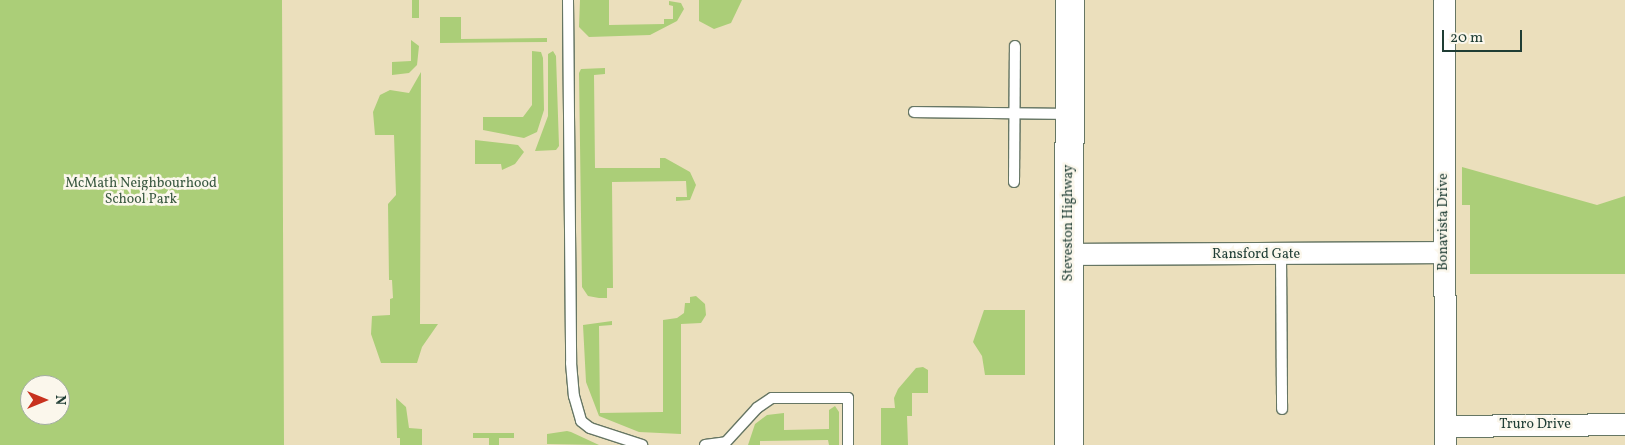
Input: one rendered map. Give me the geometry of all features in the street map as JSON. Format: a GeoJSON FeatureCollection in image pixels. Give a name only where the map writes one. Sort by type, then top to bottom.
{"type":"FeatureCollection","features":[{"type":"Feature","properties":{"kind":"main road","name":"Steveston Highway"},"geometry":{"type":"LineString","coordinates":[[1069,445],[1070,0]]}},
{"type":"Feature","properties":{"kind":"street","name":"Bonavista Drive"},"geometry":{"type":"LineString","coordinates":[[1444,0],[1445,435]]}},
{"type":"Feature","properties":{"kind":"street","name":"Ransford Gate"},"geometry":{"type":"LineString","coordinates":[[1069,254],[1281,255],[1444,252]]}},
{"type":"Feature","properties":{"kind":"street","name":"Truro Drive"},"geometry":{"type":"LineString","coordinates":[[1445,435],[1625,424]]}},
{"type":"Feature","properties":{"kind":"lane"},"geometry":{"type":"LineString","coordinates":[[568,0],[571,363],[574,396],[581,421],[590,428],[642,445]]}},
{"type":"Feature","properties":{"kind":"lane"},"geometry":{"type":"LineString","coordinates":[[1014,182],[1015,46]]}},
{"type":"Feature","properties":{"kind":"lane"},"geometry":{"type":"LineString","coordinates":[[914,112],[1070,114]]}},
{"type":"Feature","properties":{"kind":"lane"},"geometry":{"type":"LineString","coordinates":[[1281,255],[1282,409]]}},
{"type":"Feature","properties":{"kind":"lane"},"geometry":{"type":"LineString","coordinates":[[705,445],[727,444],[757,408],[772,398],[848,398],[848,445]]}},
{"type":"Feature","properties":{"kind":"green space","name":"McMath Neighbourhood School Park"},"geometry":{"type":"Polygon","coordinates":[[[0,0],[282,0],[284,445],[0,445],[0,0]]]}},
{"type":"Feature","properties":{"kind":"green space"},"geometry":{"type":"Polygon","coordinates":[[[412,0],[419,0],[419,18],[412,18],[412,0]]]}},
{"type":"Feature","properties":{"kind":"green space"},"geometry":{"type":"Polygon","coordinates":[[[580,0],[609,0],[609,25],[664,24],[664,19],[673,19],[673,6],[669,5],[669,1],[681,3],[684,9],[677,21],[650,35],[589,37],[579,27],[580,0]]]}},
{"type":"Feature","properties":{"kind":"green space"},"geometry":{"type":"Polygon","coordinates":[[[699,0],[742,0],[731,23],[714,29],[699,21],[699,0]]]}},
{"type":"Feature","properties":{"kind":"green space"},"geometry":{"type":"Polygon","coordinates":[[[440,17],[461,17],[461,39],[547,38],[547,42],[440,43],[440,17]]]}},
{"type":"Feature","properties":{"kind":"green space"},"geometry":{"type":"Polygon","coordinates":[[[411,40],[419,46],[417,65],[409,73],[392,75],[392,62],[411,61],[411,40]]]}},
{"type":"Feature","properties":{"kind":"green space"},"geometry":{"type":"Polygon","coordinates":[[[532,51],[541,52],[543,58],[544,110],[537,132],[524,138],[483,130],[483,117],[523,117],[532,105],[532,51]]]}},
{"type":"Feature","properties":{"kind":"green space"},"geometry":{"type":"Polygon","coordinates":[[[553,51],[556,56],[559,146],[556,150],[535,151],[548,116],[548,54],[553,51]]]}},
{"type":"Feature","properties":{"kind":"green space"},"geometry":{"type":"Polygon","coordinates":[[[605,68],[605,74],[594,75],[595,168],[660,168],[660,158],[665,158],[690,172],[696,185],[690,200],[676,201],[676,197],[687,197],[686,181],[612,182],[613,288],[607,288],[607,298],[599,298],[588,296],[582,287],[579,73],[581,69],[605,68]]]}},
{"type":"Feature","properties":{"kind":"green space"},"geometry":{"type":"Polygon","coordinates":[[[421,72],[420,324],[438,324],[422,347],[417,363],[381,363],[371,334],[372,316],[390,315],[390,299],[393,298],[392,280],[389,280],[388,204],[396,195],[394,135],[375,135],[373,112],[380,95],[390,90],[409,93],[421,72]]]}},
{"type":"Feature","properties":{"kind":"green space"},"geometry":{"type":"Polygon","coordinates":[[[475,140],[518,145],[524,152],[515,164],[502,170],[501,164],[475,164],[475,140]]]}},
{"type":"Feature","properties":{"kind":"green space"},"geometry":{"type":"Polygon","coordinates":[[[1462,167],[1597,205],[1625,196],[1625,274],[1470,274],[1470,205],[1462,205],[1462,167]]]}},
{"type":"Feature","properties":{"kind":"green space"},"geometry":{"type":"Polygon","coordinates":[[[696,296],[705,304],[706,315],[701,323],[681,324],[681,434],[639,432],[599,416],[586,382],[583,325],[612,321],[612,325],[599,326],[600,413],[663,412],[663,320],[677,318],[684,313],[685,303],[690,303],[690,297],[696,296]]]}},
{"type":"Feature","properties":{"kind":"green space"},"geometry":{"type":"Polygon","coordinates":[[[984,310],[1025,310],[1025,375],[985,375],[982,356],[973,342],[984,310]]]}},
{"type":"Feature","properties":{"kind":"green space"},"geometry":{"type":"Polygon","coordinates":[[[923,367],[928,370],[928,393],[912,393],[912,416],[907,416],[908,445],[881,445],[881,408],[895,408],[894,398],[898,389],[916,368],[923,367]]]}},
{"type":"Feature","properties":{"kind":"green space"},"geometry":{"type":"Polygon","coordinates":[[[396,398],[406,407],[409,428],[422,429],[422,445],[400,445],[400,438],[397,438],[396,398]]]}},
{"type":"Feature","properties":{"kind":"green space"},"geometry":{"type":"Polygon","coordinates":[[[835,406],[839,412],[839,445],[829,445],[828,440],[760,441],[760,445],[748,445],[755,424],[767,415],[784,413],[784,430],[829,429],[829,410],[835,406]]]}},
{"type":"Feature","properties":{"kind":"green space"},"geometry":{"type":"Polygon","coordinates":[[[567,431],[599,445],[547,444],[547,434],[567,431]]]}},
{"type":"Feature","properties":{"kind":"green space"},"geometry":{"type":"Polygon","coordinates":[[[473,433],[514,433],[514,438],[499,438],[499,445],[489,445],[489,438],[473,438],[473,433]]]}}]}
